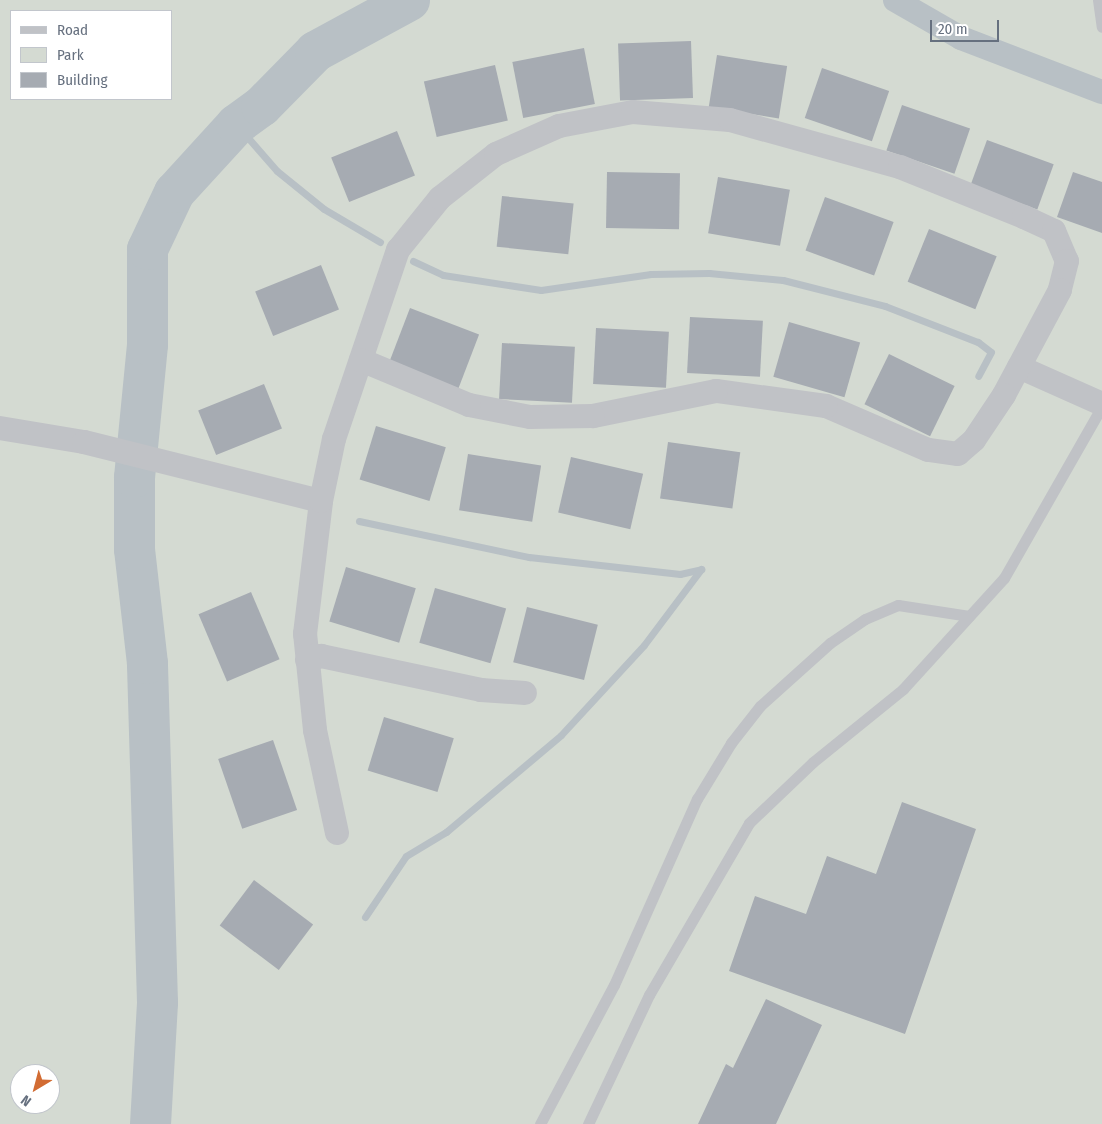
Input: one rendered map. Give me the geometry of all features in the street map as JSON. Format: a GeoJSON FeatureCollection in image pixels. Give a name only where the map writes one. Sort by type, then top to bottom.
{"type":"FeatureCollection","features":[{"type":"Feature","properties":{"kind":"street"},"geometry":{"type":"LineString","coordinates":[[337,833],[315,730],[305,634],[321,501],[334,438],[398,250],[440,198],[496,154],[559,126],[633,112],[730,120],[900,167],[1054,231],[1067,261],[1060,290],[1019,367],[974,440],[958,454],[928,450],[826,406],[716,391],[593,416],[530,417],[469,405],[362,360]]}},
{"type":"Feature","properties":{"kind":"street"},"geometry":{"type":"LineString","coordinates":[[1019,367],[1102,405]]}},
{"type":"Feature","properties":{"kind":"street"},"geometry":{"type":"LineString","coordinates":[[0,428],[84,442],[321,501]]}},
{"type":"Feature","properties":{"kind":"street"},"geometry":{"type":"LineString","coordinates":[[307,660],[321,656],[481,690],[524,693]]}},
{"type":"Feature","properties":{"kind":"lane"},"geometry":{"type":"LineString","coordinates":[[1098,0],[1102,27]]}},
{"type":"Feature","properties":{"kind":"lane"},"geometry":{"type":"LineString","coordinates":[[588,1124],[649,995],[748,823],[813,762],[903,690],[1004,578],[1102,405]]}},
{"type":"Feature","properties":{"kind":"lane"},"geometry":{"type":"LineString","coordinates":[[540,1124],[614,985],[697,799],[731,743],[760,706],[830,643],[882,612],[898,605],[969,616]]}},
{"type":"Feature","properties":{"kind":"green space"},"geometry":{"type":"Polygon","coordinates":[[[0,0],[1102,0],[1102,1124],[0,1124],[0,0]]]}},
{"type":"Feature","properties":{"kind":"building"},"geometry":{"type":"Polygon","coordinates":[[[691,41],[693,98],[620,101],[618,44],[691,41]]]}},
{"type":"Feature","properties":{"kind":"building"},"geometry":{"type":"Polygon","coordinates":[[[584,48],[595,104],[523,118],[512,62],[584,48]]]}},
{"type":"Feature","properties":{"kind":"building"},"geometry":{"type":"Polygon","coordinates":[[[717,55],[787,66],[779,118],[709,107],[717,55]]]}},
{"type":"Feature","properties":{"kind":"building"},"geometry":{"type":"Polygon","coordinates":[[[495,65],[508,121],[437,137],[424,81],[495,65]]]}},
{"type":"Feature","properties":{"kind":"building"},"geometry":{"type":"Polygon","coordinates":[[[822,68],[889,91],[872,141],[805,118],[822,68]]]}},
{"type":"Feature","properties":{"kind":"building"},"geometry":{"type":"Polygon","coordinates":[[[902,105],[970,128],[954,174],[886,150],[902,105]]]}},
{"type":"Feature","properties":{"kind":"building"},"geometry":{"type":"Polygon","coordinates":[[[397,131],[415,176],[349,202],[331,158],[397,131]]]}},
{"type":"Feature","properties":{"kind":"building"},"geometry":{"type":"Polygon","coordinates":[[[987,140],[1054,164],[1037,209],[971,185],[987,140]]]}},
{"type":"Feature","properties":{"kind":"building"},"geometry":{"type":"Polygon","coordinates":[[[607,172],[680,173],[679,229],[606,228],[607,172]]]}},
{"type":"Feature","properties":{"kind":"building"},"geometry":{"type":"Polygon","coordinates":[[[1073,172],[1102,182],[1102,233],[1057,217],[1073,172]]]}},
{"type":"Feature","properties":{"kind":"building"},"geometry":{"type":"Polygon","coordinates":[[[718,177],[790,190],[780,246],[708,233],[718,177]]]}},
{"type":"Feature","properties":{"kind":"building"},"geometry":{"type":"Polygon","coordinates":[[[502,196],[574,204],[568,254],[497,247],[502,196]]]}},
{"type":"Feature","properties":{"kind":"building"},"geometry":{"type":"Polygon","coordinates":[[[825,197],[894,222],[874,276],[806,251],[825,197]]]}},
{"type":"Feature","properties":{"kind":"building"},"geometry":{"type":"Polygon","coordinates":[[[929,229],[997,256],[975,309],[908,282],[929,229]]]}},
{"type":"Feature","properties":{"kind":"building"},"geometry":{"type":"Polygon","coordinates":[[[321,265],[339,310],[273,336],[255,292],[321,265]]]}},
{"type":"Feature","properties":{"kind":"building"},"geometry":{"type":"Polygon","coordinates":[[[410,308],[479,335],[458,389],[389,362],[410,308]]]}},
{"type":"Feature","properties":{"kind":"building"},"geometry":{"type":"Polygon","coordinates":[[[690,317],[763,321],[760,377],[687,373],[690,317]]]}},
{"type":"Feature","properties":{"kind":"building"},"geometry":{"type":"Polygon","coordinates":[[[789,322],[860,342],[844,397],[773,377],[789,322]]]}},
{"type":"Feature","properties":{"kind":"building"},"geometry":{"type":"Polygon","coordinates":[[[596,328],[669,332],[666,388],[593,384],[596,328]]]}},
{"type":"Feature","properties":{"kind":"building"},"geometry":{"type":"Polygon","coordinates":[[[502,343],[575,347],[572,403],[499,399],[502,343]]]}},
{"type":"Feature","properties":{"kind":"building"},"geometry":{"type":"Polygon","coordinates":[[[889,354],[955,386],[930,436],[864,404],[889,354]]]}},
{"type":"Feature","properties":{"kind":"building"},"geometry":{"type":"Polygon","coordinates":[[[264,384],[282,429],[216,455],[198,411],[264,384]]]}},
{"type":"Feature","properties":{"kind":"building"},"geometry":{"type":"Polygon","coordinates":[[[376,426],[446,447],[429,501],[360,480],[376,426]]]}},
{"type":"Feature","properties":{"kind":"building"},"geometry":{"type":"Polygon","coordinates":[[[668,442],[740,452],[732,509],[660,498],[668,442]]]}},
{"type":"Feature","properties":{"kind":"building"},"geometry":{"type":"Polygon","coordinates":[[[468,454],[541,466],[532,522],[459,510],[468,454]]]}},
{"type":"Feature","properties":{"kind":"building"},"geometry":{"type":"Polygon","coordinates":[[[571,457],[643,474],[630,529],[558,513],[571,457]]]}},
{"type":"Feature","properties":{"kind":"building"},"geometry":{"type":"Polygon","coordinates":[[[346,567],[416,588],[399,643],[329,622],[346,567]]]}},
{"type":"Feature","properties":{"kind":"building"},"geometry":{"type":"Polygon","coordinates":[[[435,588],[506,608],[490,663],[419,643],[435,588]]]}},
{"type":"Feature","properties":{"kind":"building"},"geometry":{"type":"Polygon","coordinates":[[[251,592],[280,659],[227,681],[199,614],[251,592]]]}},
{"type":"Feature","properties":{"kind":"building"},"geometry":{"type":"Polygon","coordinates":[[[527,607],[598,625],[584,680],[513,662],[527,607]]]}},
{"type":"Feature","properties":{"kind":"building"},"geometry":{"type":"Polygon","coordinates":[[[384,717],[454,738],[437,792],[368,771],[384,717]]]}},
{"type":"Feature","properties":{"kind":"building"},"geometry":{"type":"Polygon","coordinates":[[[273,740],[297,810],[242,829],[218,759],[273,740]]]}},
{"type":"Feature","properties":{"kind":"building"},"geometry":{"type":"Polygon","coordinates":[[[902,802],[976,829],[905,1034],[729,971],[755,896],[806,914],[827,856],[876,874],[902,802]]]}},
{"type":"Feature","properties":{"kind":"building"},"geometry":{"type":"Polygon","coordinates":[[[254,880],[313,925],[279,970],[220,926],[254,880]]]}},
{"type":"Feature","properties":{"kind":"building"},"geometry":{"type":"Polygon","coordinates":[[[766,999],[822,1025],[776,1124],[698,1124],[726,1064],[733,1068],[766,999]]]}},
{"type":"Feature","properties":{"kind":"waterway"},"geometry":{"type":"LineString","coordinates":[[150,1124],[157,1002],[147,663],[134,549],[134,477],[147,344],[147,249],[174,192],[236,124],[261,106],[315,51],[409,0]]}},
{"type":"Feature","properties":{"kind":"waterway"},"geometry":{"type":"LineString","coordinates":[[895,0],[961,38],[1102,92]]}},
{"type":"Feature","properties":{"kind":"waterway"},"geometry":{"type":"LineString","coordinates":[[236,124],[277,171],[324,209],[380,242]]}},
{"type":"Feature","properties":{"kind":"waterway"},"geometry":{"type":"LineString","coordinates":[[413,261],[443,275],[541,290],[651,274],[709,273],[783,280],[885,306],[978,342],[991,352],[978,376]]}},
{"type":"Feature","properties":{"kind":"waterway"},"geometry":{"type":"LineString","coordinates":[[359,521],[529,557],[680,574],[701,569]]}},
{"type":"Feature","properties":{"kind":"waterway"},"geometry":{"type":"LineString","coordinates":[[365,917],[406,856],[446,832],[561,735],[644,645],[701,569]]}}]}
